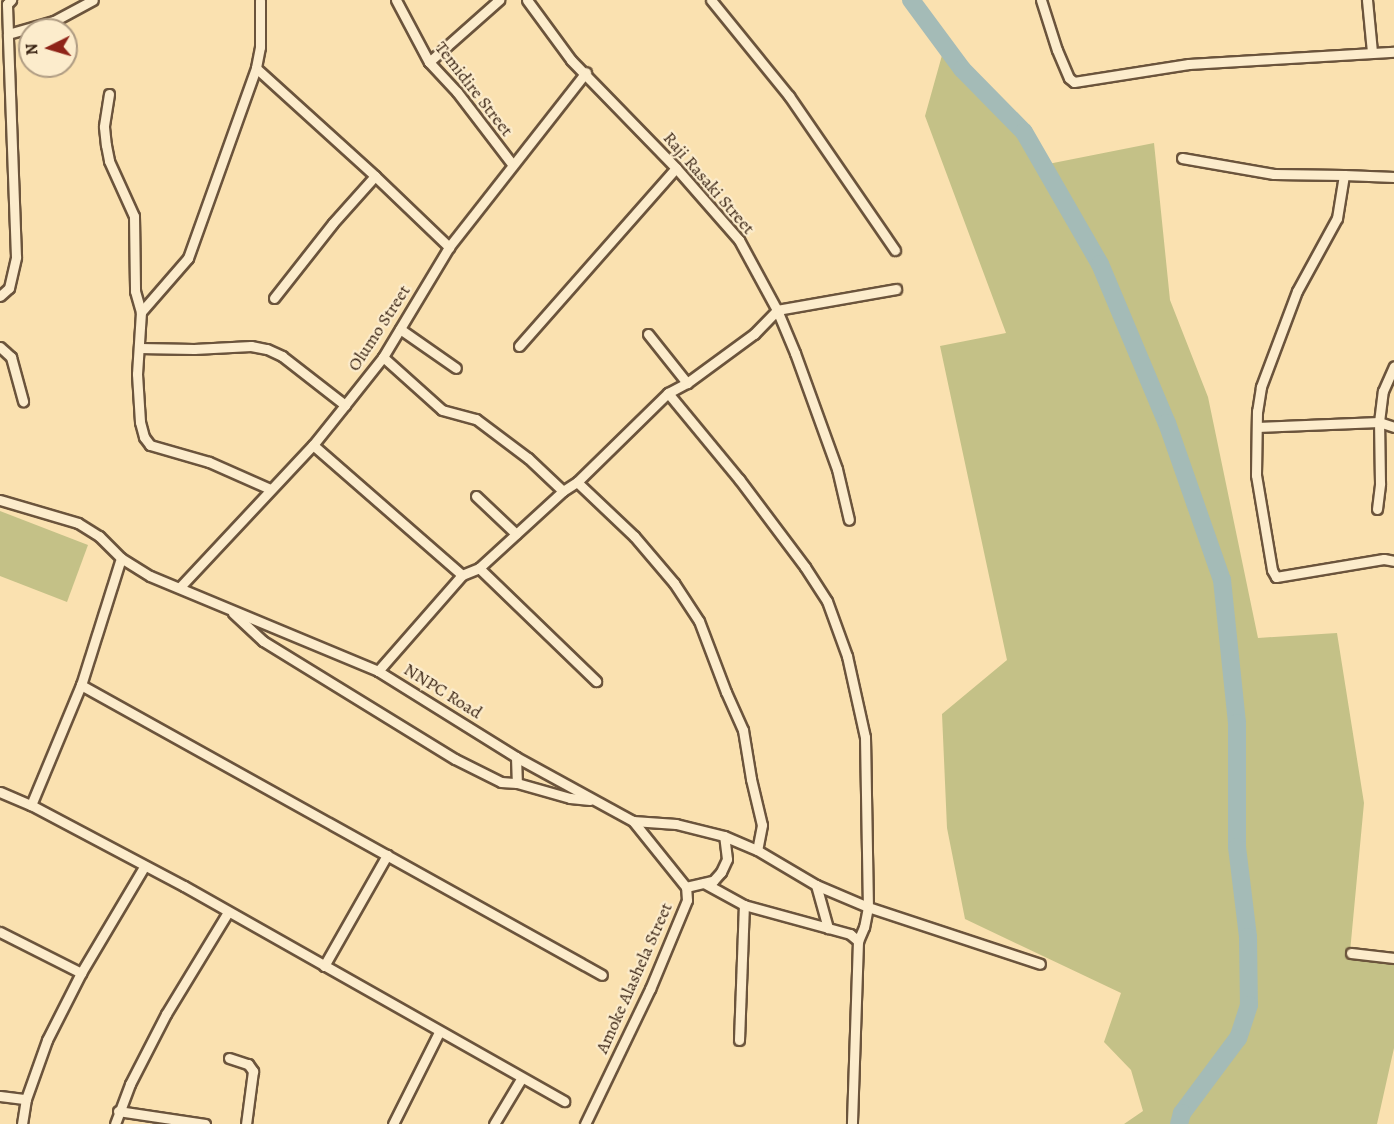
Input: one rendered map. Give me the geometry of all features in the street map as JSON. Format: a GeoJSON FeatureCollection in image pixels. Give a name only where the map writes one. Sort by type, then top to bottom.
{"type":"FeatureCollection","features":[{"type":"Feature","properties":{"kind":"street"},"geometry":{"type":"LineString","coordinates":[[8,34],[54,21],[93,0]]}},
{"type":"Feature","properties":{"kind":"street"},"geometry":{"type":"LineString","coordinates":[[141,312],[188,258],[255,68],[260,47],[260,0]]}},
{"type":"Feature","properties":{"kind":"street","name":"Temidire Street"},"geometry":{"type":"LineString","coordinates":[[396,0],[429,62],[457,92],[512,164]]}},
{"type":"Feature","properties":{"kind":"street"},"geometry":{"type":"LineString","coordinates":[[429,62],[499,0]]}},
{"type":"Feature","properties":{"kind":"street","name":"Raji Rasaki Street"},"geometry":{"type":"LineString","coordinates":[[527,0],[571,60],[586,72],[740,240],[777,310],[825,432],[846,497],[849,520]]}},
{"type":"Feature","properties":{"kind":"street"},"geometry":{"type":"LineString","coordinates":[[711,0],[789,96],[895,250]]}},
{"type":"Feature","properties":{"kind":"street"},"geometry":{"type":"LineString","coordinates":[[1041,0],[1057,50],[1069,78],[1074,82],[1189,64],[1394,52]]}},
{"type":"Feature","properties":{"kind":"street"},"geometry":{"type":"LineString","coordinates":[[1366,0],[1371,52]]}},
{"type":"Feature","properties":{"kind":"street"},"geometry":{"type":"LineString","coordinates":[[0,296],[9,288],[16,257],[6,1]]}},
{"type":"Feature","properties":{"kind":"street"},"geometry":{"type":"LineString","coordinates":[[255,68],[375,176],[449,247]]}},
{"type":"Feature","properties":{"kind":"street","name":"Olumo Street"},"geometry":{"type":"LineString","coordinates":[[180,587],[313,445],[383,357],[449,247],[586,72]]}},
{"type":"Feature","properties":{"kind":"street"},"geometry":{"type":"LineString","coordinates":[[109,94],[104,127],[106,145],[110,161],[134,216],[135,291],[141,312],[137,374],[140,422],[144,437],[150,445],[209,462],[270,489]]}},
{"type":"Feature","properties":{"kind":"street"},"geometry":{"type":"LineString","coordinates":[[1182,158],[1274,174],[1394,177]]}},
{"type":"Feature","properties":{"kind":"street"},"geometry":{"type":"LineString","coordinates":[[519,346],[676,168]]}},
{"type":"Feature","properties":{"kind":"street"},"geometry":{"type":"LineString","coordinates":[[1344,175],[1337,218],[1297,291],[1261,387],[1256,475],[1274,575],[1290,576],[1384,559],[1394,561]]}},
{"type":"Feature","properties":{"kind":"street"},"geometry":{"type":"LineString","coordinates":[[274,298],[333,223],[375,176]]}},
{"type":"Feature","properties":{"kind":"street"},"geometry":{"type":"LineString","coordinates":[[378,671],[462,576],[479,568],[563,491],[577,482],[668,393],[687,383],[754,334],[777,310],[896,289]]}},
{"type":"Feature","properties":{"kind":"street"},"geometry":{"type":"LineString","coordinates":[[400,329],[456,368]]}},
{"type":"Feature","properties":{"kind":"street"},"geometry":{"type":"LineString","coordinates":[[648,334],[687,383]]}},
{"type":"Feature","properties":{"kind":"street"},"geometry":{"type":"LineString","coordinates":[[139,348],[194,349],[251,346],[267,349],[282,356],[345,405]]}},
{"type":"Feature","properties":{"kind":"street"},"geometry":{"type":"LineString","coordinates":[[0,347],[11,357],[23,401]]}},
{"type":"Feature","properties":{"kind":"street"},"geometry":{"type":"LineString","coordinates":[[383,357],[442,410],[476,419],[528,458],[563,491]]}},
{"type":"Feature","properties":{"kind":"street"},"geometry":{"type":"LineString","coordinates":[[1377,509],[1380,483],[1378,422],[1383,391],[1394,366]]}},
{"type":"Feature","properties":{"kind":"street"},"geometry":{"type":"LineString","coordinates":[[668,393],[739,478],[805,567],[827,601],[839,628],[865,737],[868,907],[864,927],[858,941],[852,1124]]}},
{"type":"Feature","properties":{"kind":"street"},"geometry":{"type":"LineString","coordinates":[[1257,427],[1378,422],[1394,427]]}},
{"type":"Feature","properties":{"kind":"street"},"geometry":{"type":"LineString","coordinates":[[313,445],[462,576]]}},
{"type":"Feature","properties":{"kind":"street"},"geometry":{"type":"LineString","coordinates":[[577,482],[634,536],[675,583],[699,621],[743,730],[762,825],[757,850]]}},
{"type":"Feature","properties":{"kind":"street"},"geometry":{"type":"LineString","coordinates":[[476,496],[516,534]]}},
{"type":"Feature","properties":{"kind":"street","name":"NNPC Road"},"geometry":{"type":"LineString","coordinates":[[0,500],[78,523],[99,536],[121,558],[150,576],[378,671],[516,757],[633,822],[676,824],[724,836],[757,850],[816,885],[868,907],[1040,964]]}},
{"type":"Feature","properties":{"kind":"street"},"geometry":{"type":"LineString","coordinates":[[31,805],[81,685],[121,558]]}},
{"type":"Feature","properties":{"kind":"street"},"geometry":{"type":"LineString","coordinates":[[479,568],[596,681]]}},
{"type":"Feature","properties":{"kind":"street"},"geometry":{"type":"LineString","coordinates":[[228,609],[263,641],[455,759],[501,782],[517,783],[545,793],[592,800]]}},
{"type":"Feature","properties":{"kind":"street"},"geometry":{"type":"LineString","coordinates":[[81,685],[602,975]]}},
{"type":"Feature","properties":{"kind":"street"},"geometry":{"type":"LineString","coordinates":[[516,757],[517,783]]}},
{"type":"Feature","properties":{"kind":"street"},"geometry":{"type":"LineString","coordinates":[[0,792],[31,805],[228,912],[521,1079],[564,1101]]}},
{"type":"Feature","properties":{"kind":"street","name":"Amoke Alashela Street"},"geometry":{"type":"LineString","coordinates":[[585,1124],[650,989],[687,900],[686,887],[633,822]]}},
{"type":"Feature","properties":{"kind":"street"},"geometry":{"type":"LineString","coordinates":[[686,887],[713,881],[721,872],[727,859],[724,836]]}},
{"type":"Feature","properties":{"kind":"street"},"geometry":{"type":"LineString","coordinates":[[324,966],[387,855]]}},
{"type":"Feature","properties":{"kind":"street"},"geometry":{"type":"LineString","coordinates":[[22,1124],[26,1099],[38,1062],[81,973],[144,867]]}},
{"type":"Feature","properties":{"kind":"street"},"geometry":{"type":"LineString","coordinates":[[704,883],[744,905],[850,934],[858,941]]}},
{"type":"Feature","properties":{"kind":"street"},"geometry":{"type":"LineString","coordinates":[[816,885],[828,928]]}},
{"type":"Feature","properties":{"kind":"street"},"geometry":{"type":"LineString","coordinates":[[739,1040],[744,905]]}},
{"type":"Feature","properties":{"kind":"street"},"geometry":{"type":"LineString","coordinates":[[115,1124],[118,1111],[166,1014],[228,912]]}},
{"type":"Feature","properties":{"kind":"street"},"geometry":{"type":"LineString","coordinates":[[0,933],[81,973]]}},
{"type":"Feature","properties":{"kind":"street"},"geometry":{"type":"LineString","coordinates":[[1351,953],[1394,958]]}},
{"type":"Feature","properties":{"kind":"street"},"geometry":{"type":"LineString","coordinates":[[393,1124],[439,1032]]}},
{"type":"Feature","properties":{"kind":"street"},"geometry":{"type":"LineString","coordinates":[[229,1058],[248,1064],[253,1071],[246,1124]]}},
{"type":"Feature","properties":{"kind":"street"},"geometry":{"type":"LineString","coordinates":[[494,1124],[521,1079]]}},
{"type":"Feature","properties":{"kind":"street"},"geometry":{"type":"LineString","coordinates":[[0,1096],[26,1099]]}},
{"type":"Feature","properties":{"kind":"street"},"geometry":{"type":"LineString","coordinates":[[118,1111],[205,1124]]}},
{"type":"Feature","properties":{"kind":"shaded area"},"geometry":{"type":"Polygon","coordinates":[[[946,41],[1043,165],[1154,143],[1170,300],[1208,397],[1258,638],[1337,633],[1364,803],[1350,952],[1394,962],[1394,1048],[1377,1124],[1124,1124],[1143,1111],[1131,1070],[1104,1042],[1121,993],[965,919],[947,828],[942,714],[1007,660],[940,346],[1006,333],[925,116],[946,41]]]}},
{"type":"Feature","properties":{"kind":"shaded area"},"geometry":{"type":"Polygon","coordinates":[[[0,511],[88,545],[67,602],[0,576],[0,511]]]}},
{"type":"Feature","properties":{"kind":"waterway"},"geometry":{"type":"LineString","coordinates":[[911,0],[962,69],[1024,132],[1100,264],[1167,423],[1222,580],[1237,723],[1237,847],[1248,937],[1249,1005],[1238,1038],[1182,1113],[1179,1124]]}}]}
